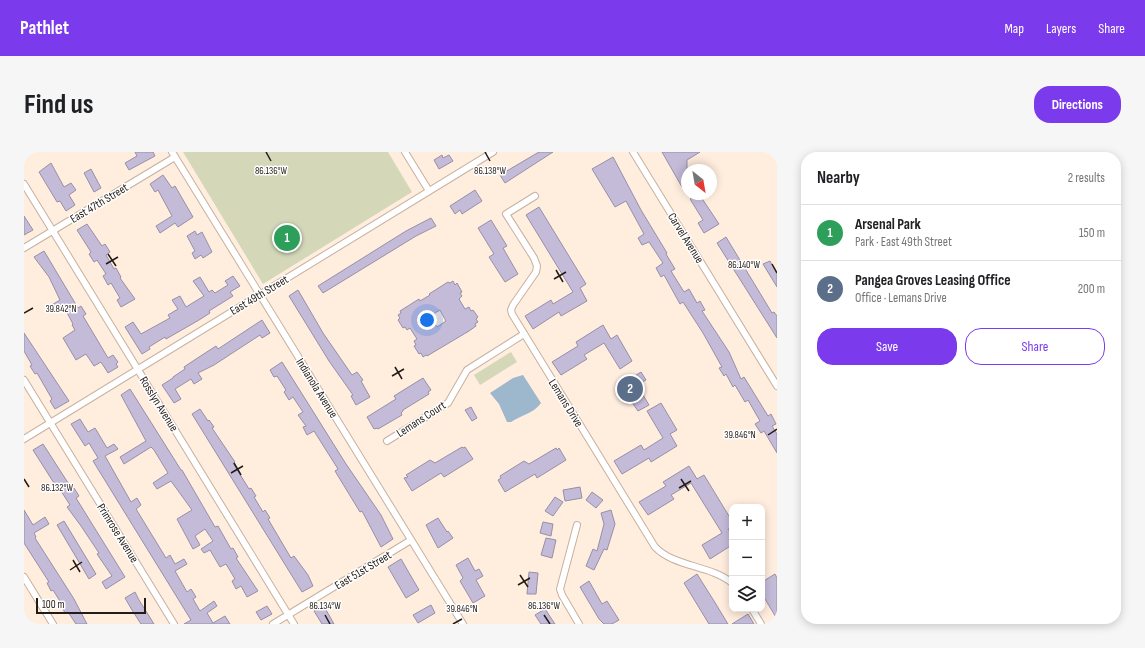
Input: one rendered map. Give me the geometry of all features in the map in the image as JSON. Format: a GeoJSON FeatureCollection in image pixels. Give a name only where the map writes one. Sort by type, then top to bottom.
{"type":"FeatureCollection","features":[{"type":"Feature","properties":{"kind":"street"},"geometry":{"type":"LineString","coordinates":[[405,152],[429,191]]}},
{"type":"Feature","properties":{"kind":"street","name":"East 49th Street"},"geometry":{"type":"LineString","coordinates":[[24,439],[493,152]]}},
{"type":"Feature","properties":{"kind":"street","name":"Carvel Avenue"},"geometry":{"type":"LineString","coordinates":[[633,152],[777,386]]}},
{"type":"Feature","properties":{"kind":"street","name":"East 47th Street"},"geometry":{"type":"LineString","coordinates":[[24,248],[173,154]]}},
{"type":"Feature","properties":{"kind":"street","name":"Indianola Avenue"},"geometry":{"type":"LineString","coordinates":[[173,154],[463,624]]}},
{"type":"Feature","properties":{"kind":"street","name":"Rosslyn Avenue"},"geometry":{"type":"LineString","coordinates":[[24,184],[294,624]]}},
{"type":"Feature","properties":{"kind":"street","name":"Lemans Drive"},"geometry":{"type":"LineString","coordinates":[[535,196],[506,214],[537,264],[536,272],[511,310],[524,334],[655,547],[666,556],[720,575],[729,581]]}},
{"type":"Feature","properties":{"kind":"street","name":"Lemans Court"},"geometry":{"type":"LineString","coordinates":[[387,441],[448,403],[467,370],[524,334]]}},
{"type":"Feature","properties":{"kind":"street","name":"Primrose Avenue"},"geometry":{"type":"LineString","coordinates":[[24,380],[174,624]]}},
{"type":"Feature","properties":{"kind":"street"},"geometry":{"type":"LineString","coordinates":[[577,525],[560,589],[579,624]]}},
{"type":"Feature","properties":{"kind":"street","name":"East 51st Street"},"geometry":{"type":"LineString","coordinates":[[273,624],[411,540]]}},
{"type":"Feature","properties":{"kind":"street"},"geometry":{"type":"LineString","coordinates":[[24,577],[53,624]]}},
{"type":"Feature","properties":{"kind":"street"},"geometry":{"type":"LineString","coordinates":[[754,612],[761,624]]}},
{"type":"Feature","properties":{"kind":"green space"},"geometry":{"type":"Polygon","coordinates":[[[183,152],[388,152],[412,192],[263,284],[183,152]]]}},
{"type":"Feature","properties":{"kind":"green space"},"geometry":{"type":"Polygon","coordinates":[[[511,352],[517,362],[480,385],[474,375],[511,352]]]}},
{"type":"Feature","properties":{"kind":"water"},"geometry":{"type":"Polygon","coordinates":[[[523,375],[541,403],[531,412],[511,422],[507,422],[499,404],[490,393],[513,378],[523,375]]]}},
{"type":"Feature","properties":{"kind":"building"},"geometry":{"type":"Polygon","coordinates":[[[135,152],[153,152],[155,156],[129,170],[125,163],[137,156],[135,152]]]}},
{"type":"Feature","properties":{"kind":"building"},"geometry":{"type":"Polygon","coordinates":[[[539,152],[553,152],[505,183],[500,175],[539,152]]]}},
{"type":"Feature","properties":{"kind":"building"},"geometry":{"type":"Polygon","coordinates":[[[662,152],[700,152],[687,160],[687,164],[681,164],[681,185],[662,152]]]}},
{"type":"Feature","properties":{"kind":"building"},"geometry":{"type":"Polygon","coordinates":[[[442,155],[443,158],[449,155],[453,161],[439,169],[434,160],[442,155]]]}},
{"type":"Feature","properties":{"kind":"building"},"geometry":{"type":"Polygon","coordinates":[[[613,157],[641,210],[667,253],[666,254],[675,269],[671,271],[684,292],[689,289],[697,303],[700,301],[705,310],[702,311],[729,352],[741,379],[744,377],[768,416],[771,414],[776,424],[772,426],[777,434],[777,453],[764,431],[761,433],[755,424],[760,421],[748,400],[745,402],[735,385],[733,387],[726,374],[724,376],[719,368],[722,367],[703,333],[683,302],[680,304],[664,275],[661,277],[656,268],[663,263],[649,242],[642,245],[638,238],[644,234],[626,201],[615,207],[592,169],[613,157]]]}},
{"type":"Feature","properties":{"kind":"building"},"geometry":{"type":"Polygon","coordinates":[[[51,163],[64,187],[71,183],[76,190],[69,195],[75,205],[66,211],[60,201],[57,202],[39,172],[51,163]]]}},
{"type":"Feature","properties":{"kind":"building"},"geometry":{"type":"Polygon","coordinates":[[[91,169],[101,188],[94,192],[84,173],[91,169]]]}},
{"type":"Feature","properties":{"kind":"building"},"geometry":{"type":"Polygon","coordinates":[[[163,175],[172,188],[175,186],[193,217],[178,227],[175,223],[160,233],[156,226],[172,216],[158,190],[155,192],[150,184],[163,175]]]}},
{"type":"Feature","properties":{"kind":"building"},"geometry":{"type":"Polygon","coordinates":[[[475,190],[482,201],[462,214],[460,210],[455,214],[450,206],[475,190]]]}},
{"type":"Feature","properties":{"kind":"building"},"geometry":{"type":"Polygon","coordinates":[[[691,200],[703,200],[719,224],[704,233],[698,223],[703,220],[691,200]]]}},
{"type":"Feature","properties":{"kind":"building"},"geometry":{"type":"Polygon","coordinates":[[[539,207],[586,284],[580,288],[587,301],[561,316],[559,312],[533,329],[525,316],[551,300],[553,304],[573,292],[526,215],[539,207]]]}},
{"type":"Feature","properties":{"kind":"building"},"geometry":{"type":"Polygon","coordinates":[[[24,216],[33,230],[24,235],[24,216]]]}},
{"type":"Feature","properties":{"kind":"building"},"geometry":{"type":"Polygon","coordinates":[[[431,218],[436,226],[416,236],[323,293],[318,286],[406,231],[431,218]]]}},
{"type":"Feature","properties":{"kind":"building"},"geometry":{"type":"Polygon","coordinates":[[[491,220],[507,246],[503,248],[518,274],[505,282],[489,257],[494,254],[478,228],[491,220]]]}},
{"type":"Feature","properties":{"kind":"building"},"geometry":{"type":"Polygon","coordinates":[[[87,224],[102,246],[105,244],[110,252],[106,255],[135,299],[121,307],[117,300],[120,298],[111,283],[108,285],[103,276],[106,274],[97,260],[94,262],[89,254],[91,252],[77,230],[87,224]]]}},
{"type":"Feature","properties":{"kind":"building"},"geometry":{"type":"Polygon","coordinates":[[[195,231],[197,235],[202,232],[212,252],[203,258],[201,255],[195,259],[192,253],[195,251],[187,236],[195,231]]]}},
{"type":"Feature","properties":{"kind":"building"},"geometry":{"type":"Polygon","coordinates":[[[726,237],[772,313],[774,312],[777,316],[777,338],[717,243],[726,237]]]}},
{"type":"Feature","properties":{"kind":"building"},"geometry":{"type":"Polygon","coordinates":[[[44,251],[78,308],[81,306],[86,314],[83,316],[108,358],[113,355],[118,362],[116,364],[118,367],[108,373],[101,362],[94,366],[86,354],[76,360],[63,338],[75,330],[63,305],[53,311],[50,306],[60,300],[49,277],[34,257],[44,251]]]}},
{"type":"Feature","properties":{"kind":"building"},"geometry":{"type":"Polygon","coordinates":[[[770,261],[777,274],[777,287],[763,264],[770,261]]]}},
{"type":"Feature","properties":{"kind":"building"},"geometry":{"type":"Polygon","coordinates":[[[233,276],[240,286],[230,292],[233,296],[209,311],[210,313],[199,320],[149,347],[150,349],[142,354],[125,327],[133,322],[141,334],[170,318],[168,315],[178,309],[172,300],[180,296],[186,307],[204,296],[193,281],[200,277],[209,292],[212,290],[215,293],[228,285],[225,281],[233,276]]]}},
{"type":"Feature","properties":{"kind":"building"},"geometry":{"type":"Polygon","coordinates":[[[453,281],[455,285],[457,283],[462,292],[460,293],[462,296],[459,299],[465,309],[469,307],[471,311],[473,310],[478,317],[476,319],[478,322],[475,324],[476,326],[469,331],[423,357],[414,346],[416,345],[414,341],[417,339],[410,328],[407,330],[405,327],[403,328],[398,320],[400,318],[398,315],[401,313],[400,311],[419,299],[420,301],[448,282],[450,283],[453,281]],[[440,310],[430,316],[437,327],[446,321],[440,310]]]}},
{"type":"Feature","properties":{"kind":"building"},"geometry":{"type":"Polygon","coordinates":[[[298,290],[323,333],[352,375],[357,372],[363,380],[361,381],[370,397],[356,405],[351,396],[353,395],[329,361],[289,296],[298,290]]]}},
{"type":"Feature","properties":{"kind":"building"},"geometry":{"type":"Polygon","coordinates":[[[262,320],[270,333],[262,338],[260,335],[214,365],[198,373],[202,379],[194,384],[191,379],[175,389],[181,399],[174,403],[162,385],[185,369],[184,367],[216,346],[218,349],[262,320]]]}},
{"type":"Feature","properties":{"kind":"building"},"geometry":{"type":"Polygon","coordinates":[[[603,325],[611,339],[617,335],[632,361],[620,369],[604,343],[584,355],[587,359],[561,375],[552,362],[578,346],[576,342],[603,325]]]}},
{"type":"Feature","properties":{"kind":"building"},"geometry":{"type":"Polygon","coordinates":[[[24,333],[69,401],[55,409],[50,401],[52,399],[37,373],[35,374],[30,366],[32,365],[24,351],[24,333]]]}},
{"type":"Feature","properties":{"kind":"building"},"geometry":{"type":"Polygon","coordinates":[[[282,362],[346,464],[381,515],[393,539],[381,547],[362,511],[360,512],[335,471],[338,469],[314,431],[307,435],[303,427],[306,426],[298,415],[303,412],[293,397],[289,400],[284,392],[286,390],[277,376],[274,377],[270,370],[282,362]]]}},
{"type":"Feature","properties":{"kind":"building"},"geometry":{"type":"Polygon","coordinates":[[[641,372],[646,380],[637,385],[649,405],[638,411],[620,385],[641,372]]]}},
{"type":"Feature","properties":{"kind":"building"},"geometry":{"type":"Polygon","coordinates":[[[423,378],[431,390],[428,392],[429,394],[403,410],[401,413],[402,415],[378,429],[374,429],[367,417],[396,399],[394,396],[423,378]]]}},
{"type":"Feature","properties":{"kind":"building"},"geometry":{"type":"Polygon","coordinates":[[[130,389],[182,470],[215,527],[218,526],[231,549],[233,548],[238,557],[236,558],[258,591],[247,597],[241,586],[236,589],[232,581],[235,579],[226,564],[220,567],[210,550],[204,553],[201,549],[213,541],[205,529],[195,536],[200,545],[193,549],[177,519],[192,510],[171,481],[157,489],[153,483],[168,473],[151,447],[124,464],[120,457],[146,441],[121,395],[130,389]]]}},
{"type":"Feature","properties":{"kind":"building"},"geometry":{"type":"Polygon","coordinates":[[[661,403],[677,430],[670,434],[677,446],[651,462],[649,458],[622,474],[614,461],[641,445],[644,450],[663,438],[647,411],[661,403]]]}},
{"type":"Feature","properties":{"kind":"building"},"geometry":{"type":"Polygon","coordinates":[[[471,407],[477,418],[472,421],[465,410],[471,407]]]}},
{"type":"Feature","properties":{"kind":"building"},"geometry":{"type":"Polygon","coordinates":[[[200,409],[214,427],[212,428],[235,462],[233,463],[249,489],[251,488],[256,496],[254,497],[263,512],[265,510],[270,518],[268,519],[291,558],[294,556],[308,575],[313,586],[302,592],[192,414],[200,409]]]}},
{"type":"Feature","properties":{"kind":"building"},"geometry":{"type":"Polygon","coordinates":[[[80,419],[88,432],[95,428],[107,448],[114,444],[118,449],[105,456],[131,502],[137,498],[141,505],[136,509],[166,558],[170,555],[175,564],[184,559],[187,564],[175,571],[187,592],[191,589],[196,597],[193,599],[200,611],[214,601],[217,606],[207,613],[213,623],[225,616],[230,624],[184,624],[191,620],[93,461],[98,458],[89,443],[85,446],[71,424],[80,419]]]}},
{"type":"Feature","properties":{"kind":"building"},"geometry":{"type":"Polygon","coordinates":[[[43,444],[72,489],[74,488],[79,496],[76,498],[125,577],[106,589],[102,582],[112,576],[97,554],[99,553],[67,507],[70,505],[61,491],[59,491],[33,450],[43,444]]]}},
{"type":"Feature","properties":{"kind":"building"},"geometry":{"type":"Polygon","coordinates":[[[462,447],[465,447],[473,459],[444,477],[441,473],[412,491],[404,478],[408,477],[406,475],[430,460],[435,463],[462,447]]]}},
{"type":"Feature","properties":{"kind":"building"},"geometry":{"type":"Polygon","coordinates":[[[556,448],[557,450],[559,448],[566,460],[537,478],[535,474],[505,492],[498,480],[501,478],[500,476],[524,461],[529,464],[556,448]]]}},
{"type":"Feature","properties":{"kind":"building"},"geometry":{"type":"Polygon","coordinates":[[[689,466],[697,479],[704,475],[729,516],[729,547],[710,559],[702,545],[722,533],[691,483],[671,495],[674,499],[648,515],[639,502],[666,486],[663,482],[689,466]]]}},
{"type":"Feature","properties":{"kind":"building"},"geometry":{"type":"Polygon","coordinates":[[[580,487],[582,498],[565,501],[563,490],[580,487]]]}},
{"type":"Feature","properties":{"kind":"building"},"geometry":{"type":"Polygon","coordinates":[[[592,492],[603,500],[596,508],[586,500],[592,492]]]}},
{"type":"Feature","properties":{"kind":"building"},"geometry":{"type":"Polygon","coordinates":[[[555,497],[563,502],[553,516],[545,511],[555,497]]]}},
{"type":"Feature","properties":{"kind":"building"},"geometry":{"type":"Polygon","coordinates":[[[24,510],[33,525],[45,517],[49,524],[34,533],[35,538],[74,599],[87,624],[76,624],[68,612],[65,613],[62,607],[63,606],[53,590],[51,591],[47,583],[49,582],[24,543],[24,510]]]}},
{"type":"Feature","properties":{"kind":"building"},"geometry":{"type":"Polygon","coordinates":[[[611,510],[615,524],[607,550],[604,549],[594,570],[586,566],[593,549],[597,551],[604,524],[601,513],[611,510]]]}},
{"type":"Feature","properties":{"kind":"building"},"geometry":{"type":"Polygon","coordinates":[[[438,518],[453,538],[438,548],[426,525],[438,518]]]}},
{"type":"Feature","properties":{"kind":"building"},"geometry":{"type":"Polygon","coordinates":[[[64,521],[96,574],[89,579],[57,525],[64,521]]]}},
{"type":"Feature","properties":{"kind":"building"},"geometry":{"type":"Polygon","coordinates":[[[543,522],[553,524],[551,536],[540,533],[543,522]]]}},
{"type":"Feature","properties":{"kind":"building"},"geometry":{"type":"Polygon","coordinates":[[[546,538],[556,540],[552,558],[541,555],[546,538]]]}},
{"type":"Feature","properties":{"kind":"building"},"geometry":{"type":"Polygon","coordinates":[[[468,558],[475,571],[479,569],[483,576],[476,580],[485,596],[473,603],[460,581],[463,578],[456,565],[468,558]]]}},
{"type":"Feature","properties":{"kind":"building"},"geometry":{"type":"Polygon","coordinates":[[[401,559],[419,590],[406,598],[388,567],[401,559]]]}},
{"type":"Feature","properties":{"kind":"building"},"geometry":{"type":"Polygon","coordinates":[[[529,572],[538,573],[536,594],[527,594],[529,572]]]}},
{"type":"Feature","properties":{"kind":"building"},"geometry":{"type":"Polygon","coordinates":[[[697,574],[728,624],[709,624],[684,583],[697,574]]]}},
{"type":"Feature","properties":{"kind":"building"},"geometry":{"type":"Polygon","coordinates":[[[775,574],[777,578],[777,619],[765,599],[765,580],[775,574]]]}},
{"type":"Feature","properties":{"kind":"building"},"geometry":{"type":"Polygon","coordinates":[[[589,581],[602,604],[607,601],[619,620],[612,624],[604,624],[599,619],[580,587],[589,581]]]}},
{"type":"Feature","properties":{"kind":"building"},"geometry":{"type":"Polygon","coordinates":[[[135,592],[154,624],[141,624],[132,610],[125,598],[135,592]]]}},
{"type":"Feature","properties":{"kind":"building"},"geometry":{"type":"Polygon","coordinates":[[[323,605],[334,624],[322,624],[314,611],[323,605]]]}},
{"type":"Feature","properties":{"kind":"building"},"geometry":{"type":"Polygon","coordinates":[[[431,605],[435,613],[418,623],[413,615],[431,605]]]}},
{"type":"Feature","properties":{"kind":"building"},"geometry":{"type":"Polygon","coordinates":[[[267,606],[272,614],[261,620],[256,612],[267,606]]]}},
{"type":"Feature","properties":{"kind":"building"},"geometry":{"type":"Polygon","coordinates":[[[545,609],[555,624],[541,624],[535,615],[545,609]]]}},
{"type":"Feature","properties":{"kind":"building"},"geometry":{"type":"Polygon","coordinates":[[[748,614],[754,624],[732,624],[748,614]]]}},
{"type":"Feature","properties":{"kind":"place","name":"Arsenal Park"},"geometry":{"type":"Point","coordinates":[287,238]}},
{"type":"Feature","properties":{"kind":"place","name":"Pangea Groves Leasing Office"},"geometry":{"type":"Point","coordinates":[630,389]}}]}
